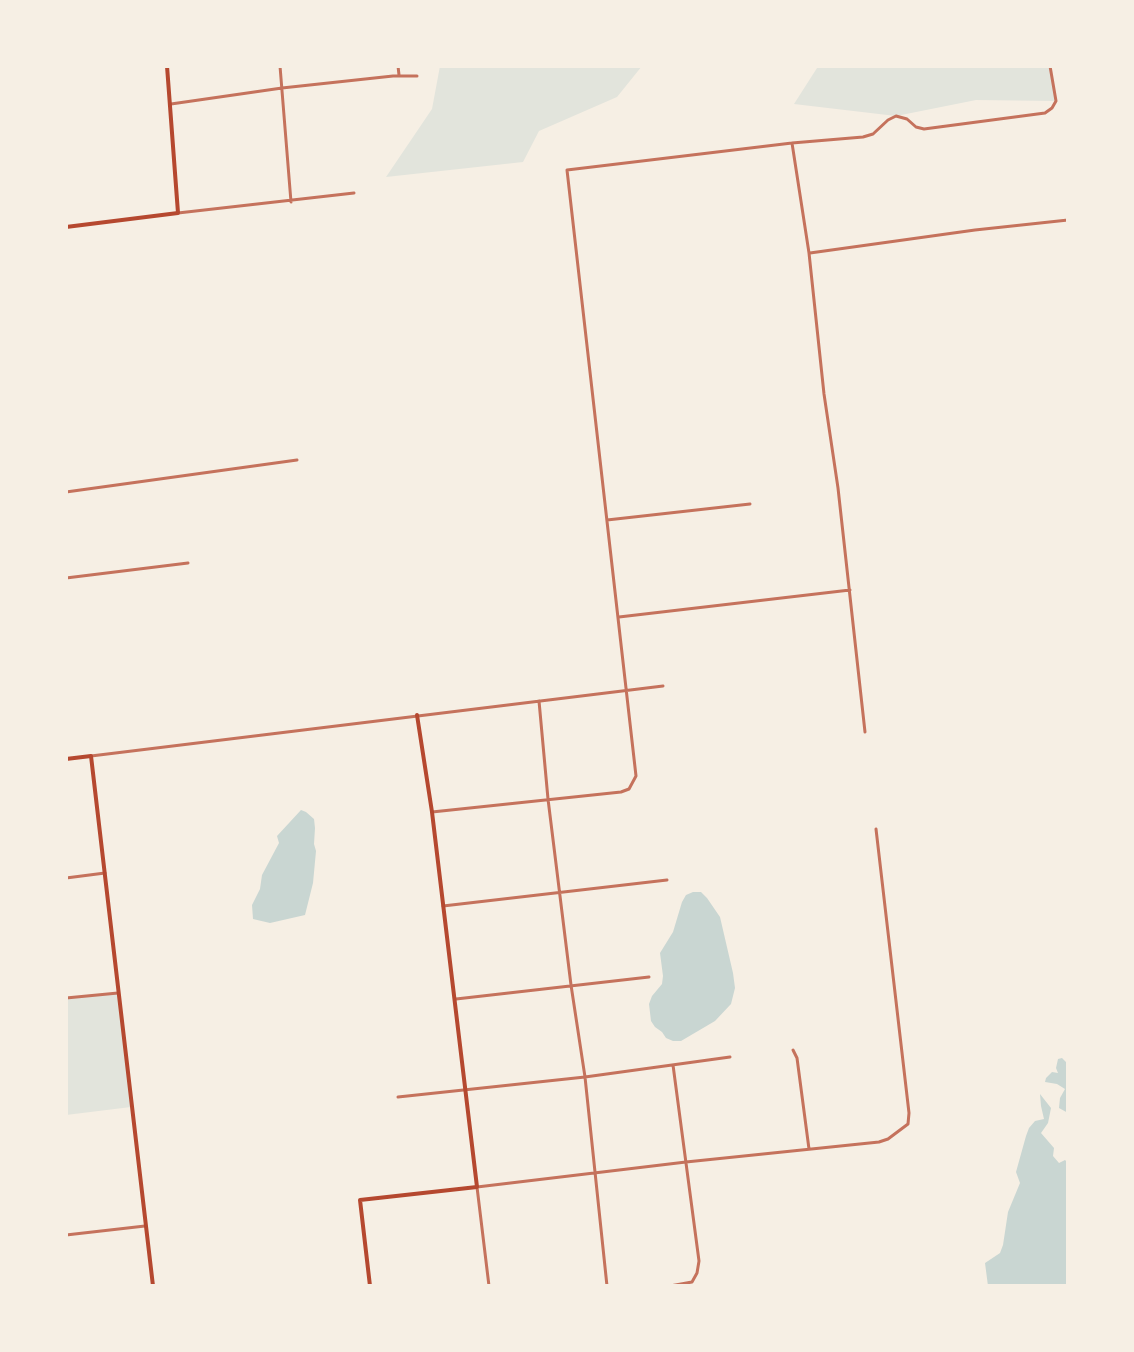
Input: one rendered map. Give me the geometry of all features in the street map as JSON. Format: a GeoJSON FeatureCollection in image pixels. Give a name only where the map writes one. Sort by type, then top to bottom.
{"type":"FeatureCollection","features":[{"type":"Feature","properties":{"kind":"main road"},"geometry":{"type":"LineString","coordinates":[[66,227],[178,213],[167,66]]}},
{"type":"Feature","properties":{"kind":"main road"},"geometry":{"type":"LineString","coordinates":[[370,1286],[360,1200],[477,1187],[456,999],[417,715]]}},
{"type":"Feature","properties":{"kind":"main road"},"geometry":{"type":"LineString","coordinates":[[66,759],[91,756],[153,1286]]}},
{"type":"Feature","properties":{"kind":"street"},"geometry":{"type":"LineString","coordinates":[[280,66],[291,202]]}},
{"type":"Feature","properties":{"kind":"street"},"geometry":{"type":"LineString","coordinates":[[398,66],[399,75]]}},
{"type":"Feature","properties":{"kind":"street"},"geometry":{"type":"LineString","coordinates":[[432,812],[621,792],[629,789],[636,776],[567,170],[863,137],[873,134],[896,116],[924,129],[1045,113],[1056,101],[1050,66]]}},
{"type":"Feature","properties":{"kind":"street"},"geometry":{"type":"LineString","coordinates":[[171,104],[282,88],[399,75],[417,76]]}},
{"type":"Feature","properties":{"kind":"street"},"geometry":{"type":"LineString","coordinates":[[792,143],[809,253],[865,732]]}},
{"type":"Feature","properties":{"kind":"street"},"geometry":{"type":"LineString","coordinates":[[178,213],[354,193]]}},
{"type":"Feature","properties":{"kind":"street"},"geometry":{"type":"LineString","coordinates":[[809,253],[1068,220]]}},
{"type":"Feature","properties":{"kind":"street"},"geometry":{"type":"LineString","coordinates":[[66,492],[297,460]]}},
{"type":"Feature","properties":{"kind":"street"},"geometry":{"type":"LineString","coordinates":[[607,520],[750,504]]}},
{"type":"Feature","properties":{"kind":"street"},"geometry":{"type":"LineString","coordinates":[[66,578],[188,563]]}},
{"type":"Feature","properties":{"kind":"street"},"geometry":{"type":"LineString","coordinates":[[619,617],[850,590]]}},
{"type":"Feature","properties":{"kind":"street"},"geometry":{"type":"LineString","coordinates":[[91,756],[663,686]]}},
{"type":"Feature","properties":{"kind":"street"},"geometry":{"type":"LineString","coordinates":[[539,701],[607,1286]]}},
{"type":"Feature","properties":{"kind":"street"},"geometry":{"type":"LineString","coordinates":[[489,1286],[477,1187],[879,1142],[908,1124],[876,829]]}},
{"type":"Feature","properties":{"kind":"street"},"geometry":{"type":"LineString","coordinates":[[66,878],[105,873]]}},
{"type":"Feature","properties":{"kind":"street"},"geometry":{"type":"LineString","coordinates":[[443,906],[667,880]]}},
{"type":"Feature","properties":{"kind":"street"},"geometry":{"type":"LineString","coordinates":[[456,999],[649,977]]}},
{"type":"Feature","properties":{"kind":"street"},"geometry":{"type":"LineString","coordinates":[[66,998],[118,993]]}},
{"type":"Feature","properties":{"kind":"street"},"geometry":{"type":"LineString","coordinates":[[793,1050],[797,1058],[809,1149]]}},
{"type":"Feature","properties":{"kind":"street"},"geometry":{"type":"LineString","coordinates":[[398,1097],[585,1077],[730,1057]]}},
{"type":"Feature","properties":{"kind":"street"},"geometry":{"type":"LineString","coordinates":[[670,1286],[692,1282],[699,1261],[673,1065]]}},
{"type":"Feature","properties":{"kind":"street"},"geometry":{"type":"LineString","coordinates":[[66,1235],[145,1226]]}},
{"type":"Feature","properties":{"kind":"shaded area"},"geometry":{"type":"Polygon","coordinates":[[[440,66],[642,66],[617,97],[539,131],[523,162],[386,177],[432,109],[440,66]]]}},
{"type":"Feature","properties":{"kind":"shaded area"},"geometry":{"type":"Polygon","coordinates":[[[816,66],[1050,66],[1056,101],[976,100],[896,116],[794,104],[816,66]]]}},
{"type":"Feature","properties":{"kind":"shaded area"},"geometry":{"type":"Polygon","coordinates":[[[301,810],[314,819],[316,851],[313,883],[305,915],[270,923],[253,919],[252,905],[260,889],[262,875],[279,843],[277,836],[301,810]]]}},
{"type":"Feature","properties":{"kind":"shaded area"},"geometry":{"type":"Polygon","coordinates":[[[701,892],[720,917],[735,988],[731,1004],[715,1021],[681,1041],[673,1041],[666,1038],[651,1021],[649,1004],[662,984],[660,953],[673,932],[682,902],[686,895],[701,892]]]}},
{"type":"Feature","properties":{"kind":"shaded area"},"geometry":{"type":"Polygon","coordinates":[[[118,993],[131,1107],[66,1115],[66,998],[118,993]]]}},
{"type":"Feature","properties":{"kind":"shaded area"},"geometry":{"type":"Polygon","coordinates":[[[1062,1058],[1068,1064],[1068,1113],[1059,1108],[1065,1089],[1045,1082],[1052,1072],[1058,1073],[1058,1059],[1062,1058]]]}},
{"type":"Feature","properties":{"kind":"shaded area"},"geometry":{"type":"Polygon","coordinates":[[[1040,1094],[1051,1108],[1048,1123],[1041,1133],[1054,1148],[1053,1156],[1059,1163],[1065,1160],[1068,1163],[1068,1286],[988,1286],[985,1263],[1000,1253],[1003,1245],[1008,1212],[1020,1183],[1016,1172],[1026,1136],[1035,1121],[1044,1119],[1040,1094]]]}}]}
